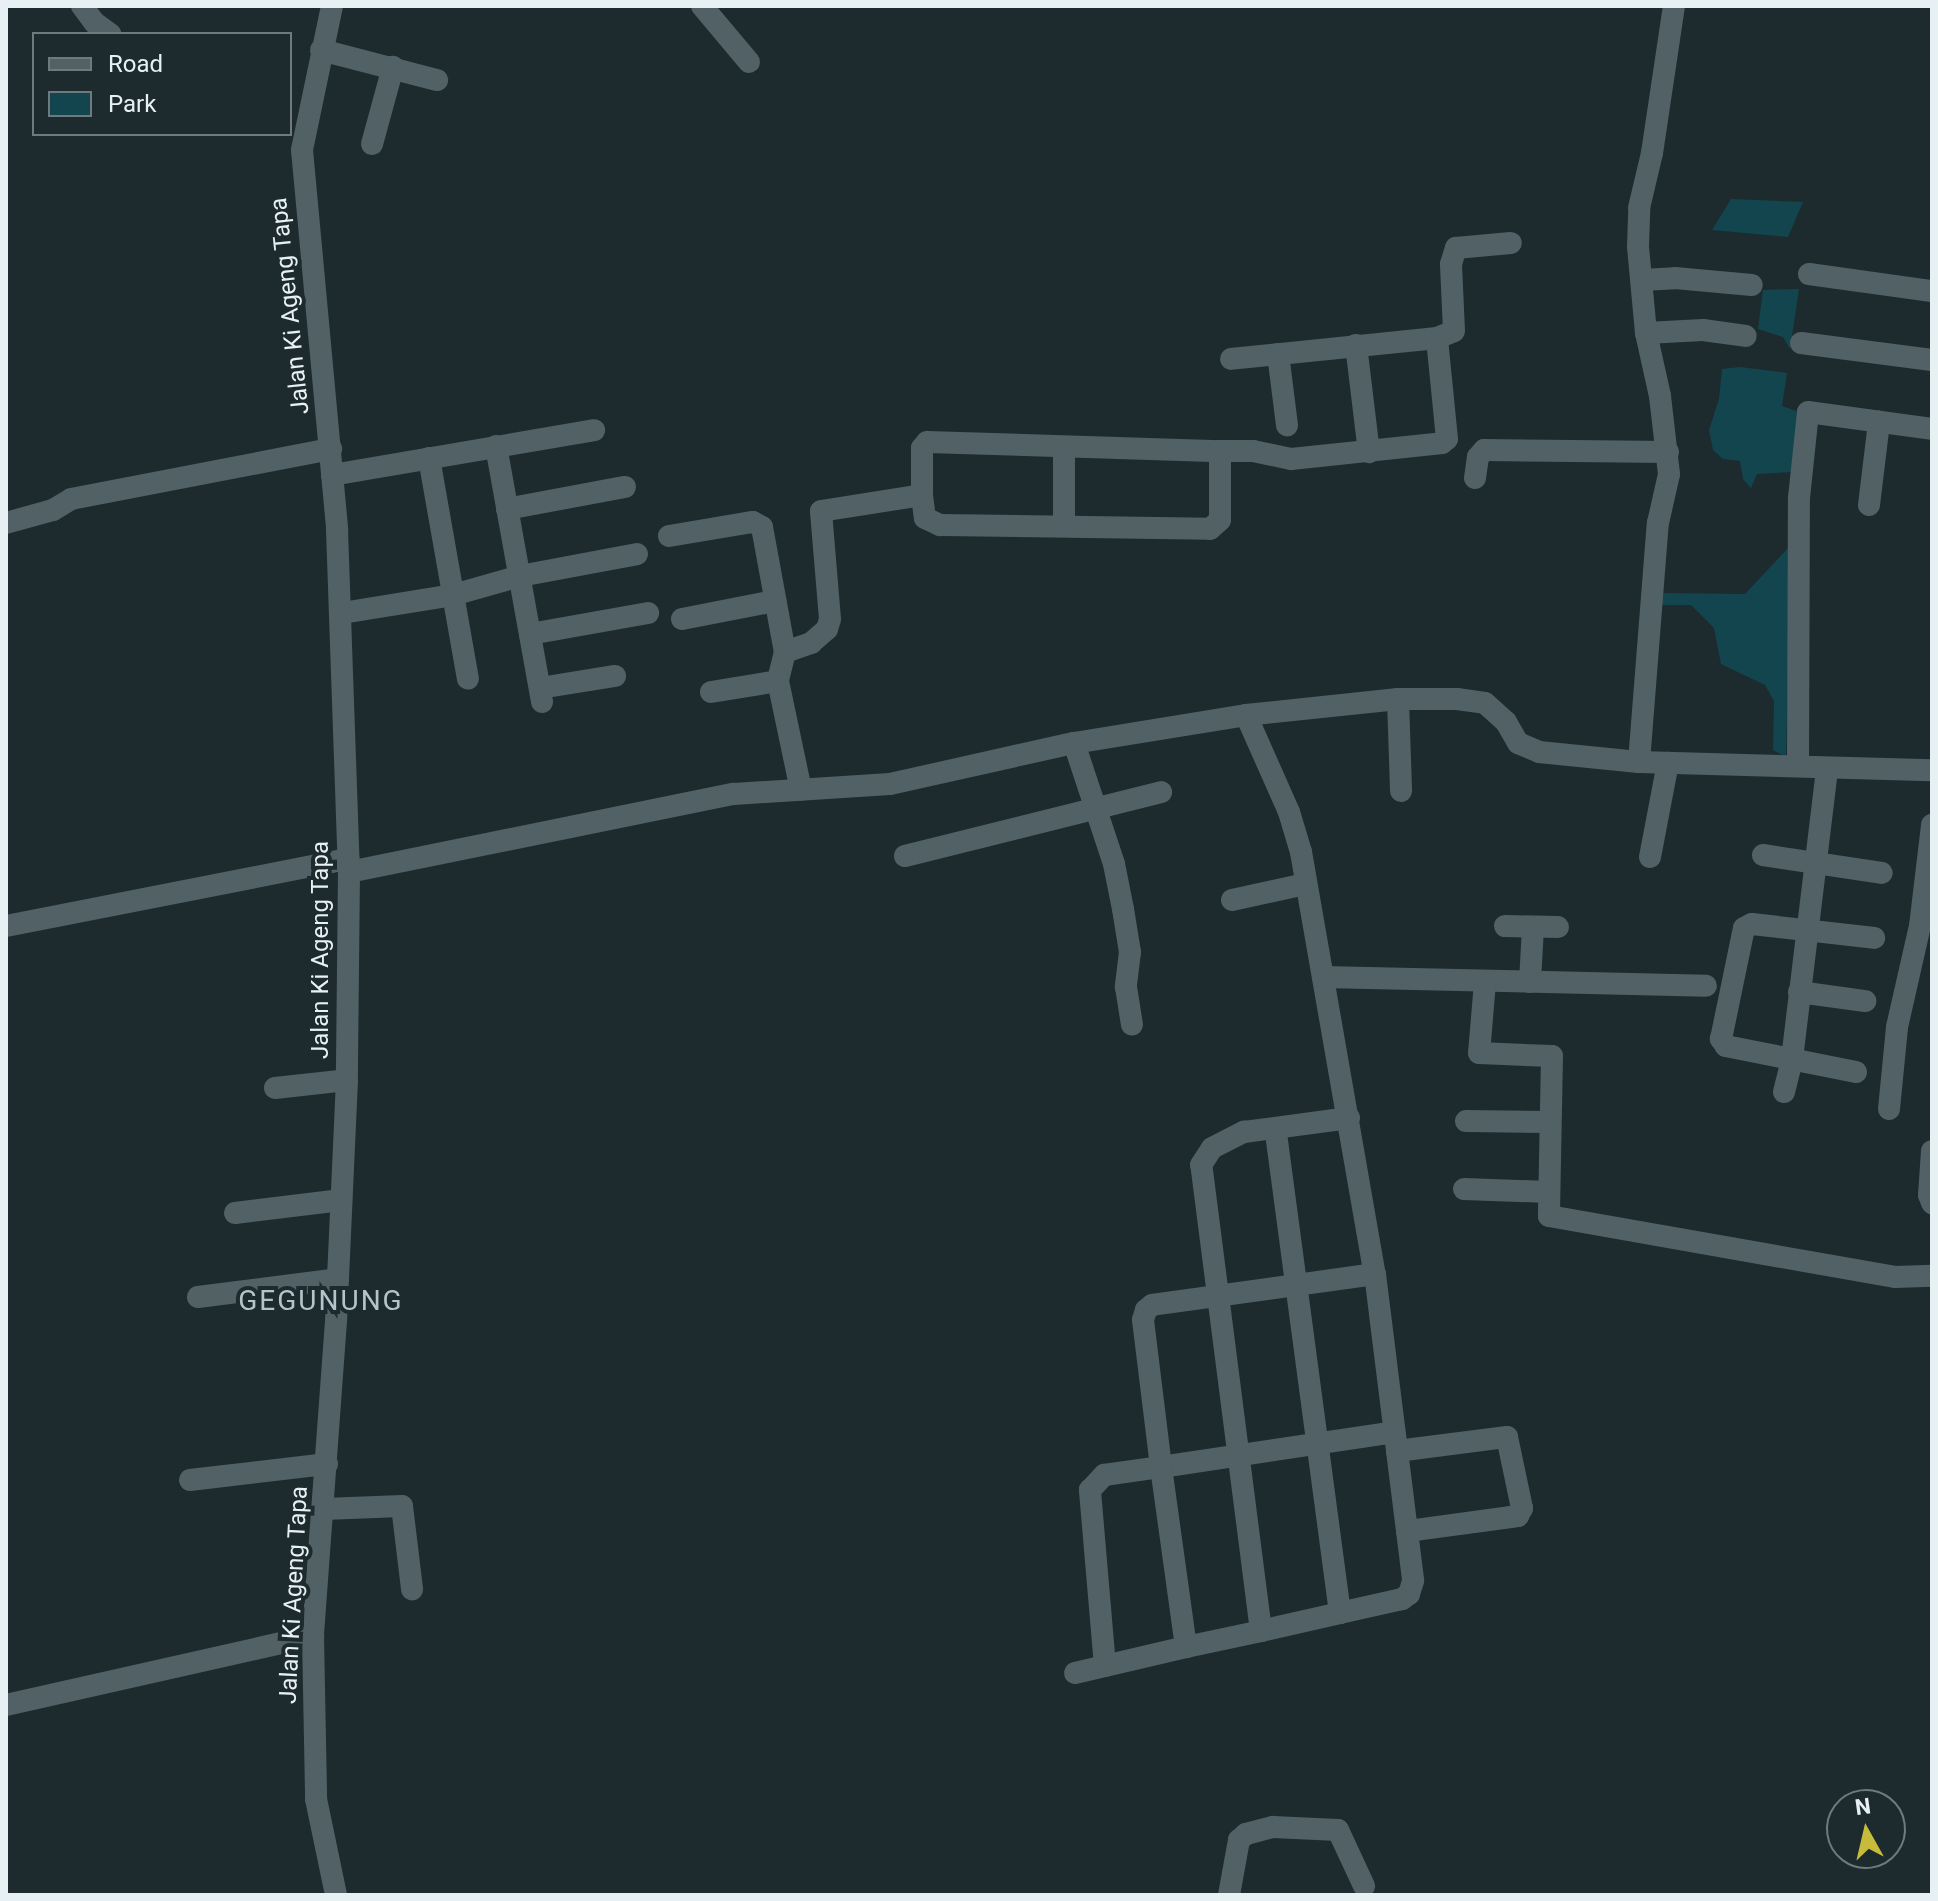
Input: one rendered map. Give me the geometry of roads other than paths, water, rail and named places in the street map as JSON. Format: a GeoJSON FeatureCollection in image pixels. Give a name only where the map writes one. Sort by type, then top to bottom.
{"type":"FeatureCollection","features":[{"type":"Feature","properties":{"kind":"street"},"geometry":{"type":"LineString","coordinates":[[82,6],[95,23],[107,32]]}},
{"type":"Feature","properties":{"kind":"street","name":"Jalan Ki Ageng Tapa"},"geometry":{"type":"LineString","coordinates":[[332,6],[298,132],[331,449],[342,613],[349,866],[347,1080],[338,1279],[313,1636],[316,1799],[336,1895]]}},
{"type":"Feature","properties":{"kind":"street"},"geometry":{"type":"LineString","coordinates":[[702,6],[749,62]]}},
{"type":"Feature","properties":{"kind":"street"},"geometry":{"type":"LineString","coordinates":[[1639,762],[1658,523],[1666,498],[1668,452],[1646,333],[1639,208],[1652,153],[1674,6]]}},
{"type":"Feature","properties":{"kind":"street"},"geometry":{"type":"LineString","coordinates":[[321,50],[437,80]]}},
{"type":"Feature","properties":{"kind":"street"},"geometry":{"type":"LineString","coordinates":[[372,144],[393,67]]}},
{"type":"Feature","properties":{"kind":"street"},"geometry":{"type":"LineString","coordinates":[[1231,359],[1437,338],[1454,331],[1451,264],[1456,248],[1511,243]]}},
{"type":"Feature","properties":{"kind":"street"},"geometry":{"type":"LineString","coordinates":[[1809,274],[1932,291]]}},
{"type":"Feature","properties":{"kind":"street"},"geometry":{"type":"LineString","coordinates":[[1642,280],[1675,278],[1752,285]]}},
{"type":"Feature","properties":{"kind":"street"},"geometry":{"type":"LineString","coordinates":[[1646,333],[1703,330],[1746,336]]}},
{"type":"Feature","properties":{"kind":"street"},"geometry":{"type":"LineString","coordinates":[[1220,451],[1217,526],[1210,529],[940,525],[925,518],[922,448],[927,442],[1253,451],[1291,459],[1442,443],[1447,439],[1437,338]]}},
{"type":"Feature","properties":{"kind":"street"},"geometry":{"type":"LineString","coordinates":[[1801,343],[1932,360]]}},
{"type":"Feature","properties":{"kind":"street"},"geometry":{"type":"LineString","coordinates":[[1356,345],[1369,452]]}},
{"type":"Feature","properties":{"kind":"street"},"geometry":{"type":"LineString","coordinates":[[1278,354],[1287,425]]}},
{"type":"Feature","properties":{"kind":"street"},"geometry":{"type":"LineString","coordinates":[[1798,766],[1799,498],[1808,412],[1932,429]]}},
{"type":"Feature","properties":{"kind":"street"},"geometry":{"type":"LineString","coordinates":[[1869,505],[1879,422]]}},
{"type":"Feature","properties":{"kind":"street"},"geometry":{"type":"LineString","coordinates":[[332,475],[594,430]]}},
{"type":"Feature","properties":{"kind":"street"},"geometry":{"type":"LineString","coordinates":[[496,446],[541,695],[615,676]]}},
{"type":"Feature","properties":{"kind":"street"},"geometry":{"type":"LineString","coordinates":[[1064,448],[1064,526]]}},
{"type":"Feature","properties":{"kind":"street"},"geometry":{"type":"LineString","coordinates":[[6,523],[53,510],[71,499],[331,449]]}},
{"type":"Feature","properties":{"kind":"street"},"geometry":{"type":"LineString","coordinates":[[1475,478],[1478,457],[1484,450],[1668,452]]}},
{"type":"Feature","properties":{"kind":"street"},"geometry":{"type":"LineString","coordinates":[[429,458],[468,679]]}},
{"type":"Feature","properties":{"kind":"street"},"geometry":{"type":"LineString","coordinates":[[507,509],[625,487]]}},
{"type":"Feature","properties":{"kind":"street"},"geometry":{"type":"LineString","coordinates":[[785,652],[811,643],[827,629],[830,619],[821,511],[922,495]]}},
{"type":"Feature","properties":{"kind":"street"},"geometry":{"type":"LineString","coordinates":[[669,536],[759,522],[785,652],[778,681],[801,790]]}},
{"type":"Feature","properties":{"kind":"street"},"geometry":{"type":"LineString","coordinates":[[342,613],[453,595],[520,576],[637,554]]}},
{"type":"Feature","properties":{"kind":"street"},"geometry":{"type":"LineString","coordinates":[[682,619],[775,601]]}},
{"type":"Feature","properties":{"kind":"street"},"geometry":{"type":"LineString","coordinates":[[530,634],[648,613]]}},
{"type":"Feature","properties":{"kind":"street"},"geometry":{"type":"LineString","coordinates":[[711,692],[778,681]]}},
{"type":"Feature","properties":{"kind":"street"},"geometry":{"type":"LineString","coordinates":[[1398,699],[1401,791]]}},
{"type":"Feature","properties":{"kind":"street"},"geometry":{"type":"LineString","coordinates":[[6,926],[734,794],[890,784],[1074,743],[1246,715],[1398,699],[1457,699],[1485,703],[1506,722],[1512,738],[1526,748],[1639,762],[1932,770]]}},
{"type":"Feature","properties":{"kind":"street"},"geometry":{"type":"LineString","coordinates":[[1075,1673],[1340,1613],[1409,1594],[1413,1581],[1375,1274],[1323,977],[1289,812],[1246,715]]}},
{"type":"Feature","properties":{"kind":"street"},"geometry":{"type":"LineString","coordinates":[[1074,743],[1092,807],[1114,864],[1130,952],[1126,987],[1132,1025]]}},
{"type":"Feature","properties":{"kind":"street"},"geometry":{"type":"LineString","coordinates":[[1650,857],[1668,763]]}},
{"type":"Feature","properties":{"kind":"street"},"geometry":{"type":"LineString","coordinates":[[1784,1092],[1792,1059],[1827,768]]}},
{"type":"Feature","properties":{"kind":"street"},"geometry":{"type":"LineString","coordinates":[[905,856],[1161,792]]}},
{"type":"Feature","properties":{"kind":"street"},"geometry":{"type":"LineString","coordinates":[[1889,1109],[1897,1027],[1920,926],[1932,825]]}},
{"type":"Feature","properties":{"kind":"street"},"geometry":{"type":"LineString","coordinates":[[1763,855],[1882,873]]}},
{"type":"Feature","properties":{"kind":"street"},"geometry":{"type":"LineString","coordinates":[[1232,900],[1305,884]]}},
{"type":"Feature","properties":{"kind":"street"},"geometry":{"type":"LineString","coordinates":[[1856,1072],[1726,1046],[1721,1039],[1744,928],[1752,924],[1874,938]]}},
{"type":"Feature","properties":{"kind":"street"},"geometry":{"type":"LineString","coordinates":[[1505,926],[1558,927]]}},
{"type":"Feature","properties":{"kind":"street"},"geometry":{"type":"LineString","coordinates":[[1530,982],[1533,927]]}},
{"type":"Feature","properties":{"kind":"street"},"geometry":{"type":"LineString","coordinates":[[1323,977],[1706,986]]}},
{"type":"Feature","properties":{"kind":"street"},"geometry":{"type":"LineString","coordinates":[[1485,982],[1479,1053],[1552,1056],[1549,1216],[1895,1277],[1932,1276]]}},
{"type":"Feature","properties":{"kind":"street"},"geometry":{"type":"LineString","coordinates":[[1799,992],[1865,1001]]}},
{"type":"Feature","properties":{"kind":"street"},"geometry":{"type":"LineString","coordinates":[[275,1088],[347,1080]]}},
{"type":"Feature","properties":{"kind":"street"},"geometry":{"type":"LineString","coordinates":[[1261,1631],[1201,1165],[1212,1148],[1244,1132],[1349,1118]]}},
{"type":"Feature","properties":{"kind":"street"},"geometry":{"type":"LineString","coordinates":[[1466,1121],[1550,1122]]}},
{"type":"Feature","properties":{"kind":"street"},"geometry":{"type":"LineString","coordinates":[[1275,1128],[1340,1613]]}},
{"type":"Feature","properties":{"kind":"street"},"geometry":{"type":"LineString","coordinates":[[1932,1151],[1929,1195],[1932,1203]]}},
{"type":"Feature","properties":{"kind":"street"},"geometry":{"type":"LineString","coordinates":[[1464,1189],[1548,1192]]}},
{"type":"Feature","properties":{"kind":"street"},"geometry":{"type":"LineString","coordinates":[[235,1213],[341,1200]]}},
{"type":"Feature","properties":{"kind":"street"},"geometry":{"type":"LineString","coordinates":[[1186,1647],[1143,1320],[1146,1310],[1152,1305],[1375,1274]]}},
{"type":"Feature","properties":{"kind":"street"},"geometry":{"type":"LineString","coordinates":[[198,1297],[338,1279]]}},
{"type":"Feature","properties":{"kind":"street"},"geometry":{"type":"LineString","coordinates":[[1105,1666],[1090,1490],[1104,1475],[1318,1446],[1507,1437],[1522,1508],[1518,1516],[1407,1531]]}},
{"type":"Feature","properties":{"kind":"street"},"geometry":{"type":"LineString","coordinates":[[190,1480],[327,1464]]}},
{"type":"Feature","properties":{"kind":"street"},"geometry":{"type":"LineString","coordinates":[[324,1509],[402,1506],[412,1589]]}},
{"type":"Feature","properties":{"kind":"street"},"geometry":{"type":"LineString","coordinates":[[6,1705],[313,1636]]}},
{"type":"Feature","properties":{"kind":"street"},"geometry":{"type":"LineString","coordinates":[[1229,1895],[1239,1840],[1246,1834],[1273,1827],[1338,1830],[1364,1886]]}},
{"type":"Feature","properties":{"kind":"district","name":"GEGUNUNG"},"geometry":{"type":"Point","coordinates":[321,1301]}}]}
